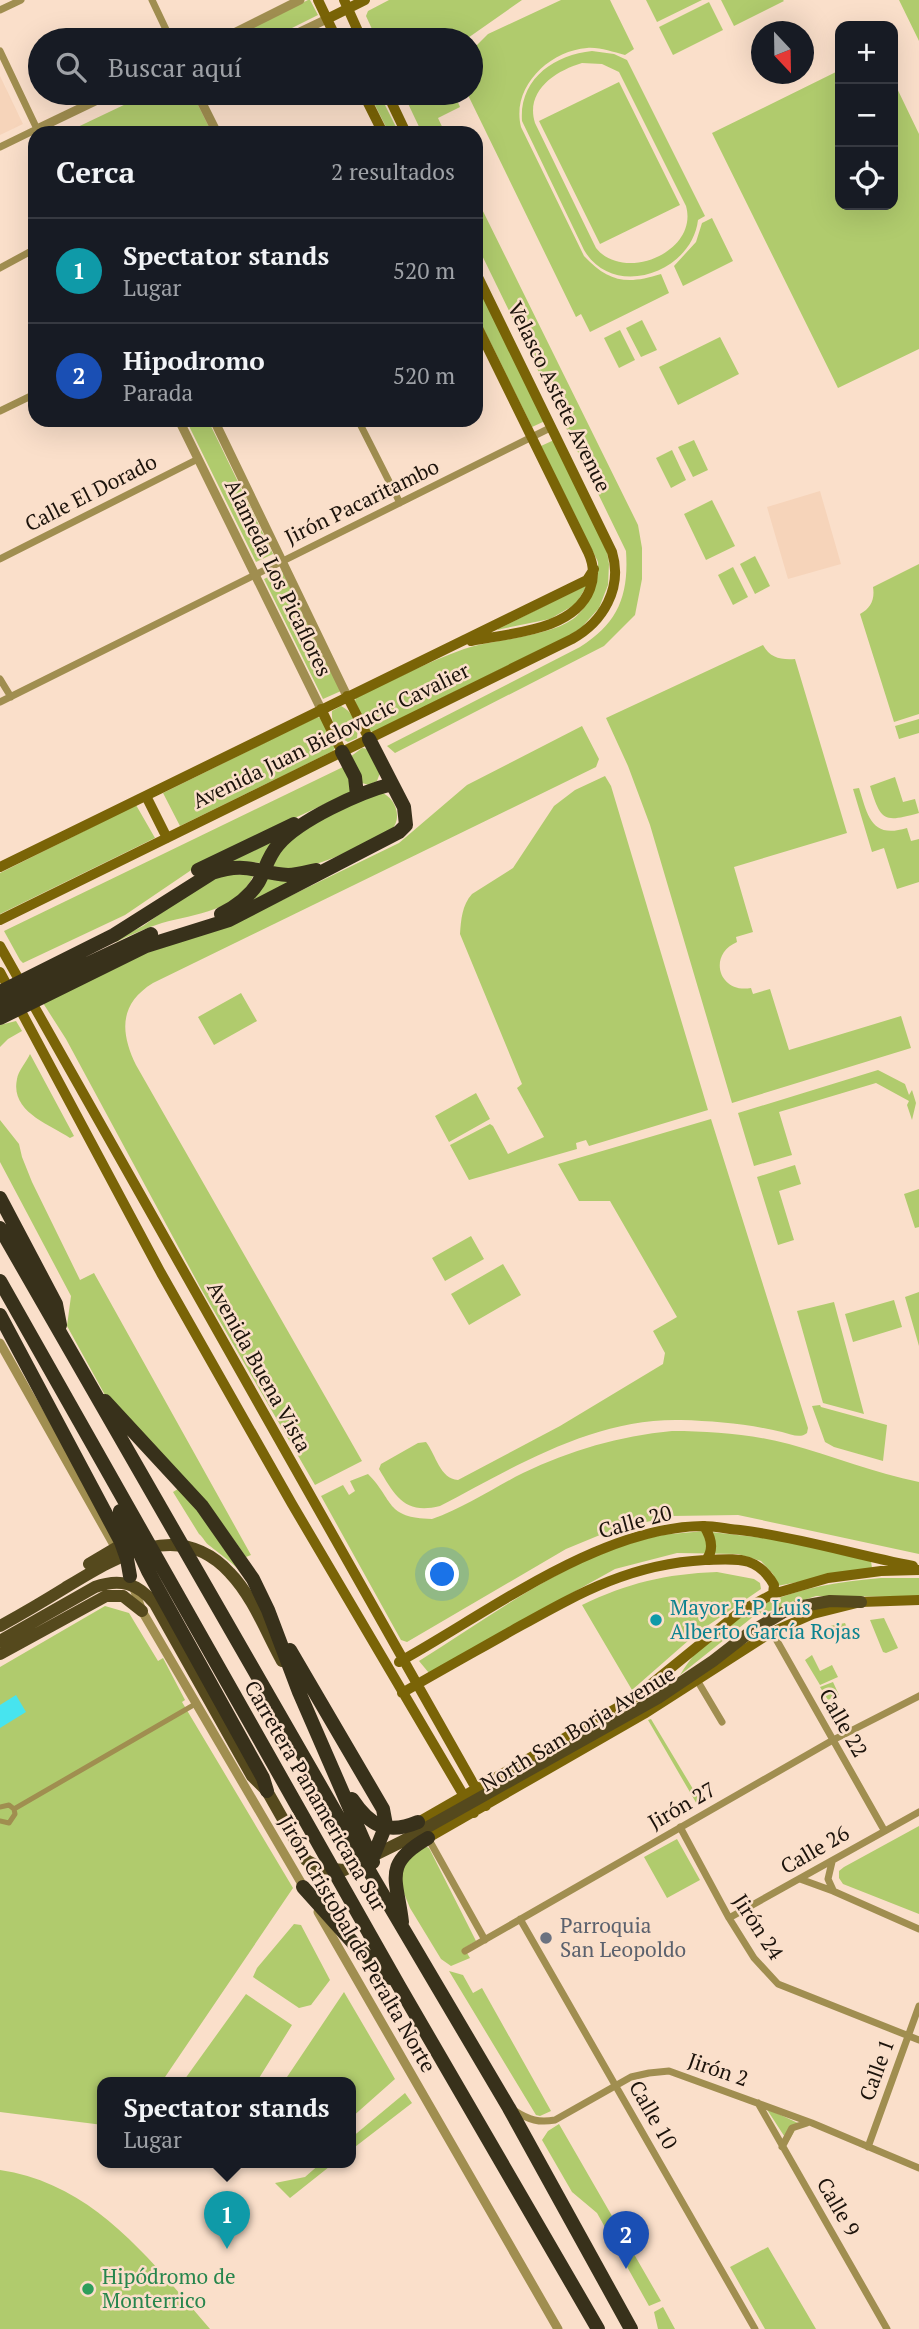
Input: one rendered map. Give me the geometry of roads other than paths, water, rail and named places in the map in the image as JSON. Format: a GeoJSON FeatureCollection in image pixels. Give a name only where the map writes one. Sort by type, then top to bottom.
{"type":"FeatureCollection","features":[{"type":"Feature","properties":{"kind":"highway"},"geometry":{"type":"LineString","coordinates":[[0,1018],[146,946],[229,920],[372,847],[406,825],[404,807],[369,739]]}},
{"type":"Feature","properties":{"kind":"highway"},"geometry":{"type":"LineString","coordinates":[[342,752],[355,777],[357,795]]}},
{"type":"Feature","properties":{"kind":"highway"},"geometry":{"type":"LineString","coordinates":[[0,1005],[146,936],[218,916],[233,908],[248,895],[278,844],[292,832],[357,795],[392,784]]}},
{"type":"Feature","properties":{"kind":"highway"},"geometry":{"type":"LineString","coordinates":[[0,983],[127,918],[200,869],[340,804]]}},
{"type":"Feature","properties":{"kind":"highway"},"geometry":{"type":"LineString","coordinates":[[0,992],[114,935],[212,873],[244,866],[289,875],[301,874],[372,847]]}},
{"type":"Feature","properties":{"kind":"highway"},"geometry":{"type":"LineString","coordinates":[[0,1198],[56,1304],[62,1337]]}},
{"type":"Feature","properties":{"kind":"highway","name":"Carretera Panamericana Sur"},"geometry":{"type":"LineString","coordinates":[[0,1228],[375,1881],[509,2108]]}},
{"type":"Feature","properties":{"kind":"highway","name":"Carretera Panamericana Sur"},"geometry":{"type":"LineString","coordinates":[[0,1281],[399,1986],[598,2329]]}},
{"type":"Feature","properties":{"kind":"highway"},"geometry":{"type":"LineString","coordinates":[[0,1315],[121,1542],[130,1576]]}},
{"type":"Feature","properties":{"kind":"highway"},"geometry":{"type":"LineString","coordinates":[[90,1386],[202,1506],[253,1579],[373,1861],[375,1881]]}},
{"type":"Feature","properties":{"kind":"highway"},"geometry":{"type":"LineString","coordinates":[[114,1485],[121,1516],[148,1571],[263,1779],[267,1791]]}},
{"type":"Feature","properties":{"kind":"highway"},"geometry":{"type":"LineString","coordinates":[[273,1621],[383,1809],[386,1825],[373,1857]]}},
{"type":"Feature","properties":{"kind":"highway"},"geometry":{"type":"LineString","coordinates":[[336,1775],[370,1821],[395,1829],[418,1822]]}},
{"type":"Feature","properties":{"kind":"highway"},"geometry":{"type":"LineString","coordinates":[[403,1927],[394,1880],[399,1862],[407,1850],[428,1838]]}},
{"type":"Feature","properties":{"kind":"highway"},"geometry":{"type":"LineString","coordinates":[[303,1886],[356,1946],[399,1986]]}},
{"type":"Feature","properties":{"kind":"highway"},"geometry":{"type":"LineString","coordinates":[[509,2108],[631,2329]]}},
{"type":"Feature","properties":{"kind":"main road"},"geometry":{"type":"LineString","coordinates":[[318,0],[332,28]]}},
{"type":"Feature","properties":{"kind":"main road"},"geometry":{"type":"LineString","coordinates":[[327,19],[346,4],[365,0]]}},
{"type":"Feature","properties":{"kind":"main road"},"geometry":{"type":"LineString","coordinates":[[346,4],[357,28]]}},
{"type":"Feature","properties":{"kind":"main road"},"geometry":{"type":"LineString","coordinates":[[369,105],[380,126]]}},
{"type":"Feature","properties":{"kind":"main road"},"geometry":{"type":"LineString","coordinates":[[392,105],[402,126]]}},
{"type":"Feature","properties":{"kind":"main road","name":"Velasco Astete Avenue"},"geometry":{"type":"LineString","coordinates":[[483,287],[606,538]]}},
{"type":"Feature","properties":{"kind":"main road","name":"Velasco Astete Avenue"},"geometry":{"type":"LineString","coordinates":[[483,339],[594,569]]}},
{"type":"Feature","properties":{"kind":"main road","name":"Avenida Juan Bielovucic Cavalier"},"geometry":{"type":"LineString","coordinates":[[0,920],[583,633],[604,610],[614,586],[614,559],[606,538]]}},
{"type":"Feature","properties":{"kind":"main road","name":"Avenida Juan Bielovucic Cavalier"},"geometry":{"type":"LineString","coordinates":[[455,644],[542,626],[567,617],[587,596],[594,569]]}},
{"type":"Feature","properties":{"kind":"main road","name":"Avenida Juan Bielovucic Cavalier"},"geometry":{"type":"LineString","coordinates":[[0,867],[587,580],[594,569]]}},
{"type":"Feature","properties":{"kind":"main road","name":"Alameda Los Picaflores"},"geometry":{"type":"LineString","coordinates":[[347,696],[369,739]]}},
{"type":"Feature","properties":{"kind":"main road","name":"Alameda Los Picaflores"},"geometry":{"type":"LineString","coordinates":[[321,709],[342,752]]}},
{"type":"Feature","properties":{"kind":"main road"},"geometry":{"type":"LineString","coordinates":[[146,796],[167,838]]}},
{"type":"Feature","properties":{"kind":"main road","name":"Avenida Buena Vista"},"geometry":{"type":"LineString","coordinates":[[0,946],[486,1806]]}},
{"type":"Feature","properties":{"kind":"main road","name":"Avenida Buena Vista"},"geometry":{"type":"LineString","coordinates":[[0,972],[133,1221],[289,1499],[474,1813]]}},
{"type":"Feature","properties":{"kind":"main road"},"geometry":{"type":"LineString","coordinates":[[133,1221],[150,1213]]}},
{"type":"Feature","properties":{"kind":"main road"},"geometry":{"type":"LineString","coordinates":[[704,1526],[712,1544],[706,1560]]}},
{"type":"Feature","properties":{"kind":"main road","name":"Calle 20"},"geometry":{"type":"LineString","coordinates":[[387,1669],[605,1547],[660,1530],[704,1526],[769,1535],[919,1569]]}},
{"type":"Feature","properties":{"kind":"main road"},"geometry":{"type":"LineString","coordinates":[[0,1626],[136,1550],[176,1546],[197,1549],[230,1572],[242,1588],[299,1692]]}},
{"type":"Feature","properties":{"kind":"main road"},"geometry":{"type":"LineString","coordinates":[[0,1619],[116,1548]]}},
{"type":"Feature","properties":{"kind":"main road"},"geometry":{"type":"LineString","coordinates":[[402,1693],[573,1597],[615,1577],[669,1562],[734,1559],[759,1565],[774,1586],[773,1594]]}},
{"type":"Feature","properties":{"kind":"main road"},"geometry":{"type":"LineString","coordinates":[[418,1822],[634,1698],[741,1611],[773,1594],[828,1578],[919,1569]]}},
{"type":"Feature","properties":{"kind":"main road"},"geometry":{"type":"LineString","coordinates":[[0,1641],[95,1587],[109,1582],[125,1582],[147,1594],[252,1776],[267,1791],[300,1852],[312,1865],[331,1871],[344,1870],[373,1857],[658,1698],[749,1633],[797,1607],[830,1601],[861,1602]]}},
{"type":"Feature","properties":{"kind":"main road"},"geometry":{"type":"LineString","coordinates":[[0,1654],[106,1596],[123,1596],[142,1611]]}},
{"type":"Feature","properties":{"kind":"main road","name":"North San Borja Avenue"},"geometry":{"type":"LineString","coordinates":[[428,1838],[643,1714],[772,1632],[813,1615],[861,1602],[919,1600]]}},
{"type":"Feature","properties":{"kind":"street"},"geometry":{"type":"LineString","coordinates":[[0,10],[21,0]]}},
{"type":"Feature","properties":{"kind":"street"},"geometry":{"type":"LineString","coordinates":[[152,0],[165,28]]}},
{"type":"Feature","properties":{"kind":"street"},"geometry":{"type":"LineString","coordinates":[[244,28],[300,0]]}},
{"type":"Feature","properties":{"kind":"street"},"geometry":{"type":"LineString","coordinates":[[308,28],[327,19]]}},
{"type":"Feature","properties":{"kind":"street"},"geometry":{"type":"LineString","coordinates":[[0,51],[36,126]]}},
{"type":"Feature","properties":{"kind":"street"},"geometry":{"type":"LineString","coordinates":[[48,126],[89,105]]}},
{"type":"Feature","properties":{"kind":"street"},"geometry":{"type":"LineString","coordinates":[[203,105],[214,126]]}},
{"type":"Feature","properties":{"kind":"street"},"geometry":{"type":"LineString","coordinates":[[0,147],[28,135]]}},
{"type":"Feature","properties":{"kind":"street"},"geometry":{"type":"LineString","coordinates":[[0,268],[28,253]]}},
{"type":"Feature","properties":{"kind":"street"},"geometry":{"type":"LineString","coordinates":[[0,411],[28,397]]}},
{"type":"Feature","properties":{"kind":"street","name":"Alameda Los Picaflores"},"geometry":{"type":"LineString","coordinates":[[182,427],[321,709]]}},
{"type":"Feature","properties":{"kind":"street","name":"Alameda Los Picaflores"},"geometry":{"type":"LineString","coordinates":[[217,427],[347,696]]}},
{"type":"Feature","properties":{"kind":"street"},"geometry":{"type":"LineString","coordinates":[[362,427],[400,503]]}},
{"type":"Feature","properties":{"kind":"street","name":"Jirón Pacaritambo"},"geometry":{"type":"LineString","coordinates":[[0,702],[552,427]]}},
{"type":"Feature","properties":{"kind":"street","name":"Calle El Dorado"},"geometry":{"type":"LineString","coordinates":[[0,559],[198,459]]}},
{"type":"Feature","properties":{"kind":"street"},"geometry":{"type":"LineString","coordinates":[[0,679],[11,697]]}},
{"type":"Feature","properties":{"kind":"street","name":"Jirón Cristobal de Peralta Norte"},"geometry":{"type":"LineString","coordinates":[[0,1343],[116,1548],[130,1576],[142,1611],[398,2048],[558,2329]]}},
{"type":"Feature","properties":{"kind":"street","name":"Calle 22"},"geometry":{"type":"LineString","coordinates":[[772,1632],[884,1830]]}},
{"type":"Feature","properties":{"kind":"street"},"geometry":{"type":"LineString","coordinates":[[697,1680],[722,1722]]}},
{"type":"Feature","properties":{"kind":"street","name":"Jirón 27"},"geometry":{"type":"LineString","coordinates":[[465,1951],[833,1740],[919,1696]]}},
{"type":"Feature","properties":{"kind":"street"},"geometry":{"type":"LineString","coordinates":[[14,1809],[197,1703]]}},
{"type":"Feature","properties":{"kind":"street"},"geometry":{"type":"LineString","coordinates":[[0,1807],[6,1805],[14,1809]]}},
{"type":"Feature","properties":{"kind":"street"},"geometry":{"type":"LineString","coordinates":[[0,1821],[11,1821],[15,1817],[14,1809]]}},
{"type":"Feature","properties":{"kind":"street","name":"Calle 26"},"geometry":{"type":"LineString","coordinates":[[729,1918],[919,1812]]}},
{"type":"Feature","properties":{"kind":"street","name":"Jirón 24"},"geometry":{"type":"LineString","coordinates":[[680,1828],[754,1958],[778,1984],[919,2040]]}},
{"type":"Feature","properties":{"kind":"street"},"geometry":{"type":"LineString","coordinates":[[428,1838],[485,1940]]}},
{"type":"Feature","properties":{"kind":"street"},"geometry":{"type":"LineString","coordinates":[[832,1861],[828,1879],[833,1891]]}},
{"type":"Feature","properties":{"kind":"street"},"geometry":{"type":"LineString","coordinates":[[800,1879],[919,1929]]}},
{"type":"Feature","properties":{"kind":"street","name":"Calle 10"},"geometry":{"type":"LineString","coordinates":[[520,1919],[755,2329]]}},
{"type":"Feature","properties":{"kind":"street","name":"Calle 1"},"geometry":{"type":"LineString","coordinates":[[868,2147],[919,2006]]}},
{"type":"Feature","properties":{"kind":"street","name":"Jirón 2"},"geometry":{"type":"LineString","coordinates":[[509,2108],[531,2120],[544,2122],[559,2118],[631,2077],[669,2071],[812,2123],[919,2168]]}},
{"type":"Feature","properties":{"kind":"street","name":"Calle 9"},"geometry":{"type":"LineString","coordinates":[[758,2103],[887,2329]]}},
{"type":"Feature","properties":{"kind":"street"},"geometry":{"type":"LineString","coordinates":[[782,2147],[792,2128],[799,2124],[812,2123]]}},
{"type":"Feature","properties":{"kind":"water"},"geometry":{"type":"Polygon","coordinates":[[[16,1695],[26,1712],[0,1728],[0,1705],[16,1695]]]}},
{"type":"Feature","properties":{"kind":"place","name":"Mayor E.P. Luis Alberto García Rojas"},"geometry":{"type":"Point","coordinates":[656,1620]}},
{"type":"Feature","properties":{"kind":"place","name":"Parroquia San Leopoldo"},"geometry":{"type":"Point","coordinates":[546,1938]}},
{"type":"Feature","properties":{"kind":"place","name":"Spectator stands"},"geometry":{"type":"Point","coordinates":[227,2249]}},
{"type":"Feature","properties":{"kind":"place","name":"Hipodromo"},"geometry":{"type":"Point","coordinates":[626,2269]}},
{"type":"Feature","properties":{"kind":"place","name":"Hipódromo de Monterrico"},"geometry":{"type":"Point","coordinates":[88,2289]}}]}
